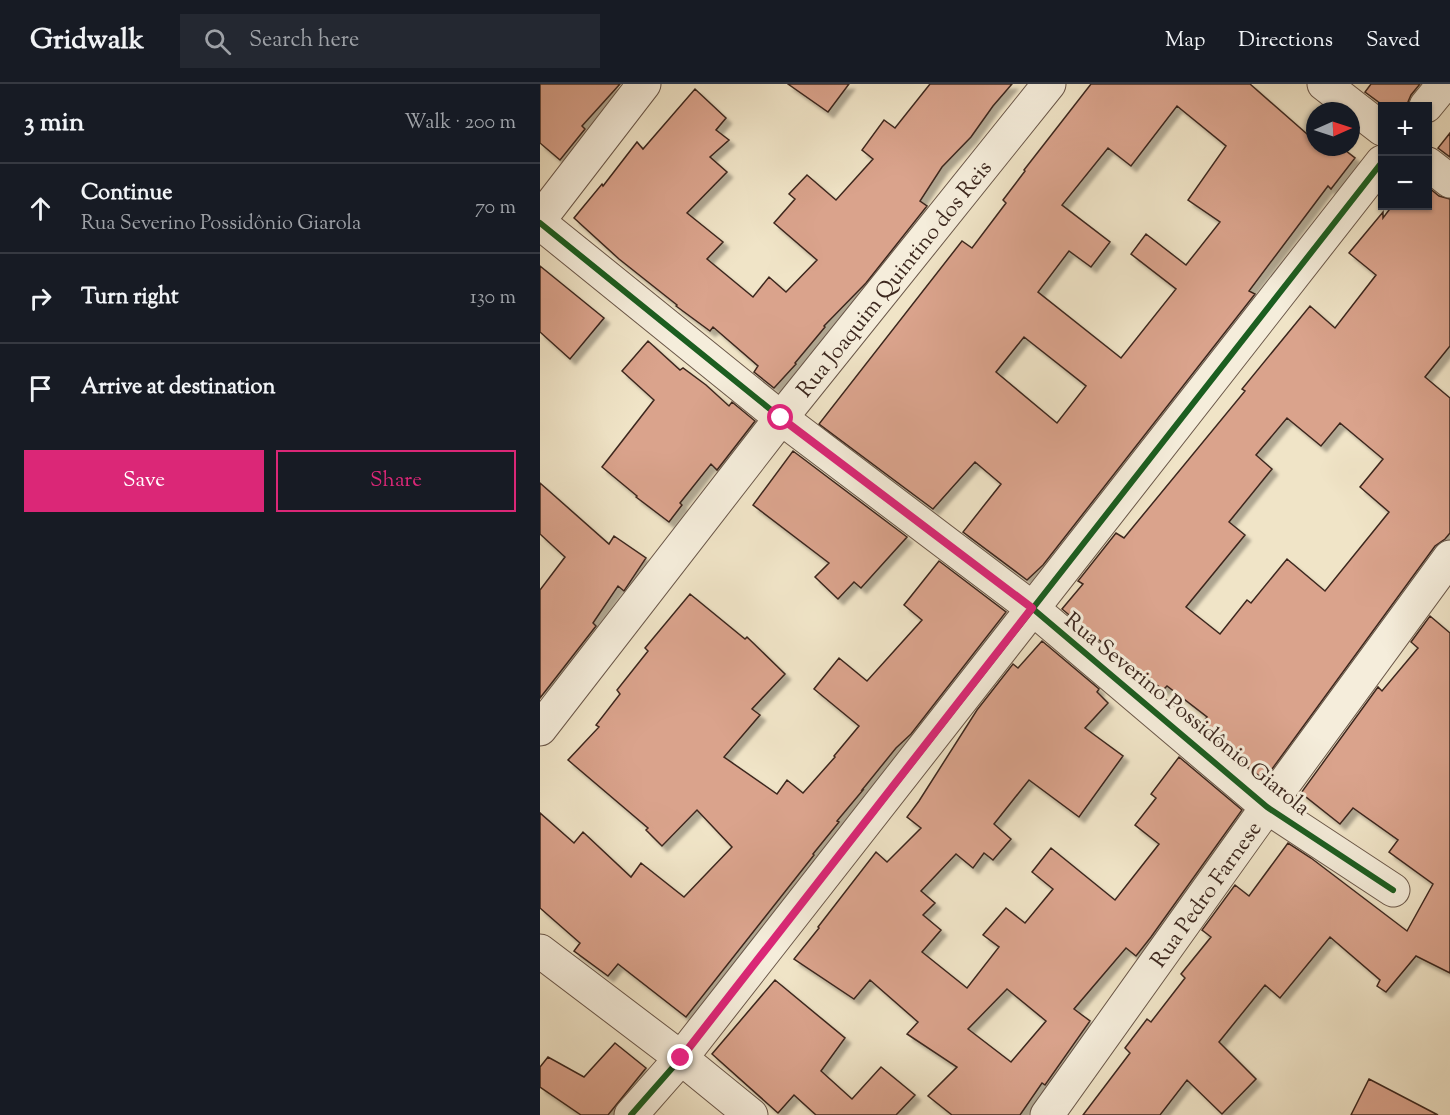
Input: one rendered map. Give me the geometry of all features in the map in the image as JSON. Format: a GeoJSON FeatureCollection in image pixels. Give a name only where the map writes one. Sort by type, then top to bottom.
{"type":"FeatureCollection","features":[{"type":"Feature","properties":{"kind":"street"},"geometry":{"type":"LineString","coordinates":[[540,219],[644,84]]}},
{"type":"Feature","properties":{"kind":"street","name":"Rua Joaquim Quintino dos Reis"},"geometry":{"type":"LineString","coordinates":[[540,729],[781,418],[1049,84]]}},
{"type":"Feature","properties":{"kind":"street"},"geometry":{"type":"LineString","coordinates":[[1324,84],[1378,125]]}},
{"type":"Feature","properties":{"kind":"street"},"geometry":{"type":"LineString","coordinates":[[1429,102],[1444,84]]}},
{"type":"Feature","properties":{"kind":"street"},"geometry":{"type":"LineString","coordinates":[[1432,167],[1450,181]]}},
{"type":"Feature","properties":{"kind":"street"},"geometry":{"type":"LineString","coordinates":[[631,1115],[681,1058],[1378,168]]}},
{"type":"Feature","properties":{"kind":"street","name":"Rua Severino Possidônio Giarola"},"geometry":{"type":"LineString","coordinates":[[540,223],[781,418],[1032,608],[1267,807],[1393,890]]}},
{"type":"Feature","properties":{"kind":"street","name":"Rua Pedro Farnese"},"geometry":{"type":"LineString","coordinates":[[1047,1115],[1267,807],[1450,558]]}},
{"type":"Feature","properties":{"kind":"street"},"geometry":{"type":"LineString","coordinates":[[540,951],[681,1058],[751,1115]]}},
{"type":"Feature","properties":{"kind":"building"},"geometry":{"type":"Polygon","coordinates":[[[540,84],[620,84],[582,126],[585,129],[560,160],[540,143],[540,84]]]}},
{"type":"Feature","properties":{"kind":"building"},"geometry":{"type":"Polygon","coordinates":[[[788,84],[849,84],[828,112],[788,84]]]}},
{"type":"Feature","properties":{"kind":"building"},"geometry":{"type":"Polygon","coordinates":[[[930,84],[1012,84],[971,137],[942,167],[920,201],[927,206],[866,283],[824,326],[796,364],[774,388],[754,372],[758,366],[713,327],[710,331],[676,306],[574,218],[602,184],[603,186],[637,142],[643,149],[695,89],[726,118],[716,130],[729,140],[710,157],[727,172],[687,213],[723,242],[707,259],[753,297],[769,277],[786,292],[817,260],[774,223],[795,199],[789,194],[807,175],[836,200],[873,159],[862,150],[884,120],[895,128],[930,84]]]}},
{"type":"Feature","properties":{"kind":"building"},"geometry":{"type":"Polygon","coordinates":[[[1091,84],[1250,84],[1306,133],[1306,156],[1352,156],[1355,158],[1331,189],[1328,186],[1249,291],[1255,294],[1043,565],[1027,580],[963,532],[1001,484],[975,462],[933,509],[819,424],[962,241],[972,248],[1006,203],[1003,200],[1091,84]],[[1177,106],[1131,166],[1108,148],[1062,205],[1110,242],[1091,267],[1069,251],[1038,292],[1121,358],[1176,289],[1131,254],[1146,234],[1186,265],[1220,222],[1188,200],[1226,146],[1177,106]],[[1024,337],[996,372],[1057,423],[1086,386],[1024,337]]]}},
{"type":"Feature","properties":{"kind":"building"},"geometry":{"type":"Polygon","coordinates":[[[1371,84],[1420,84],[1408,102],[1379,102],[1365,92],[1371,84]]]}},
{"type":"Feature","properties":{"kind":"building"},"geometry":{"type":"Polygon","coordinates":[[[1450,133],[1450,157],[1438,148],[1450,133]]]}},
{"type":"Feature","properties":{"kind":"building"},"geometry":{"type":"Polygon","coordinates":[[[1432,190],[1439,196],[1450,199],[1450,346],[1425,377],[1450,398],[1450,533],[1435,546],[1264,780],[1202,728],[1206,724],[1203,722],[1207,717],[1167,686],[1163,690],[1062,609],[1083,584],[1078,581],[1116,533],[1124,538],[1245,391],[1242,389],[1310,306],[1335,328],[1376,275],[1349,253],[1383,212],[1383,218],[1389,210],[1432,210],[1432,190]],[[1287,418],[1256,455],[1272,469],[1229,522],[1245,535],[1186,607],[1220,634],[1247,600],[1251,603],[1287,559],[1325,591],[1389,512],[1360,487],[1383,459],[1340,423],[1321,446],[1287,418]]]}},
{"type":"Feature","properties":{"kind":"building"},"geometry":{"type":"Polygon","coordinates":[[[540,266],[604,318],[570,359],[540,332],[540,266]]]}},
{"type":"Feature","properties":{"kind":"building"},"geometry":{"type":"Polygon","coordinates":[[[648,341],[680,370],[683,368],[729,406],[732,402],[755,421],[717,470],[711,464],[680,503],[682,505],[669,522],[602,467],[654,400],[622,371],[648,341]]]}},
{"type":"Feature","properties":{"kind":"building"},"geometry":{"type":"Polygon","coordinates":[[[793,451],[907,537],[861,588],[854,582],[838,599],[815,577],[829,563],[753,505],[793,451]]]}},
{"type":"Feature","properties":{"kind":"building"},"geometry":{"type":"Polygon","coordinates":[[[540,483],[609,544],[614,536],[646,558],[624,591],[618,586],[593,623],[596,626],[540,698],[540,590],[565,557],[540,534],[540,483]]]}},
{"type":"Feature","properties":{"kind":"building"},"geometry":{"type":"Polygon","coordinates":[[[939,561],[1006,612],[911,734],[896,748],[837,821],[839,822],[814,855],[686,1017],[618,964],[608,976],[574,951],[580,943],[540,908],[540,813],[574,843],[583,832],[631,877],[641,863],[684,897],[732,847],[697,810],[662,846],[646,830],[648,828],[568,760],[599,727],[596,725],[620,694],[617,690],[648,651],[645,648],[690,594],[745,639],[747,637],[785,674],[752,709],[760,715],[724,757],[777,794],[787,780],[803,793],[859,726],[814,689],[839,658],[867,681],[922,620],[904,605],[939,561]]]}},
{"type":"Feature","properties":{"kind":"building"},"geometry":{"type":"Polygon","coordinates":[[[1430,616],[1450,633],[1450,973],[1416,956],[1386,992],[1377,986],[1380,980],[1330,937],[1280,998],[1265,985],[1219,1042],[1256,1079],[1222,1114],[1187,1080],[1160,1115],[1083,1115],[1130,1053],[1125,1048],[1147,1019],[1151,1022],[1185,978],[1181,974],[1211,937],[1202,930],[1235,885],[1249,896],[1288,843],[1407,931],[1433,884],[1389,852],[1398,840],[1353,808],[1340,824],[1301,793],[1378,687],[1382,691],[1418,648],[1411,642],[1430,616]]]}},
{"type":"Feature","properties":{"kind":"building"},"geometry":{"type":"Polygon","coordinates":[[[1042,641],[1099,689],[1097,692],[1108,703],[1085,728],[1123,756],[1079,817],[1029,780],[994,824],[1011,839],[993,860],[984,853],[973,868],[956,854],[921,891],[935,903],[923,915],[941,930],[922,952],[967,988],[999,947],[983,935],[1006,908],[1025,923],[1053,889],[1032,872],[1051,848],[1115,900],[1159,844],[1135,825],[1156,798],[1151,794],[1179,757],[1242,810],[1136,956],[1126,948],[1074,1009],[1090,1021],[1045,1085],[1042,1083],[1020,1115],[952,1115],[928,1096],[957,1067],[907,1034],[918,1022],[870,980],[854,999],[794,959],[876,852],[887,862],[921,828],[907,817],[977,710],[1013,664],[1018,668],[1042,641]],[[1007,989],[968,1029],[1011,1062],[1046,1021],[1007,989]]]}},
{"type":"Feature","properties":{"kind":"building"},"geometry":{"type":"Polygon","coordinates":[[[775,980],[845,1038],[821,1071],[852,1099],[881,1067],[915,1095],[896,1115],[816,1115],[794,1095],[778,1113],[712,1054],[775,980]]]}},
{"type":"Feature","properties":{"kind":"building"},"geometry":{"type":"Polygon","coordinates":[[[615,1043],[646,1068],[608,1115],[581,1115],[540,1087],[540,1067],[548,1057],[584,1077],[615,1043]]]}},
{"type":"Feature","properties":{"kind":"building"},"geometry":{"type":"Polygon","coordinates":[[[1369,1079],[1438,1115],[1351,1115],[1369,1079]]]}},
{"type":"Feature","properties":{"kind":"cycle path"},"geometry":{"type":"LineString","coordinates":[[631,1115],[681,1058],[1378,167]]}},
{"type":"Feature","properties":{"kind":"cycle path"},"geometry":{"type":"LineString","coordinates":[[540,223],[781,418],[1032,608],[1267,807],[1393,890]]}},
{"type":"Feature","properties":{"kind":"route"},"geometry":{"type":"LineString","coordinates":[[681,1058],[1032,608],[781,418]]}}]}
